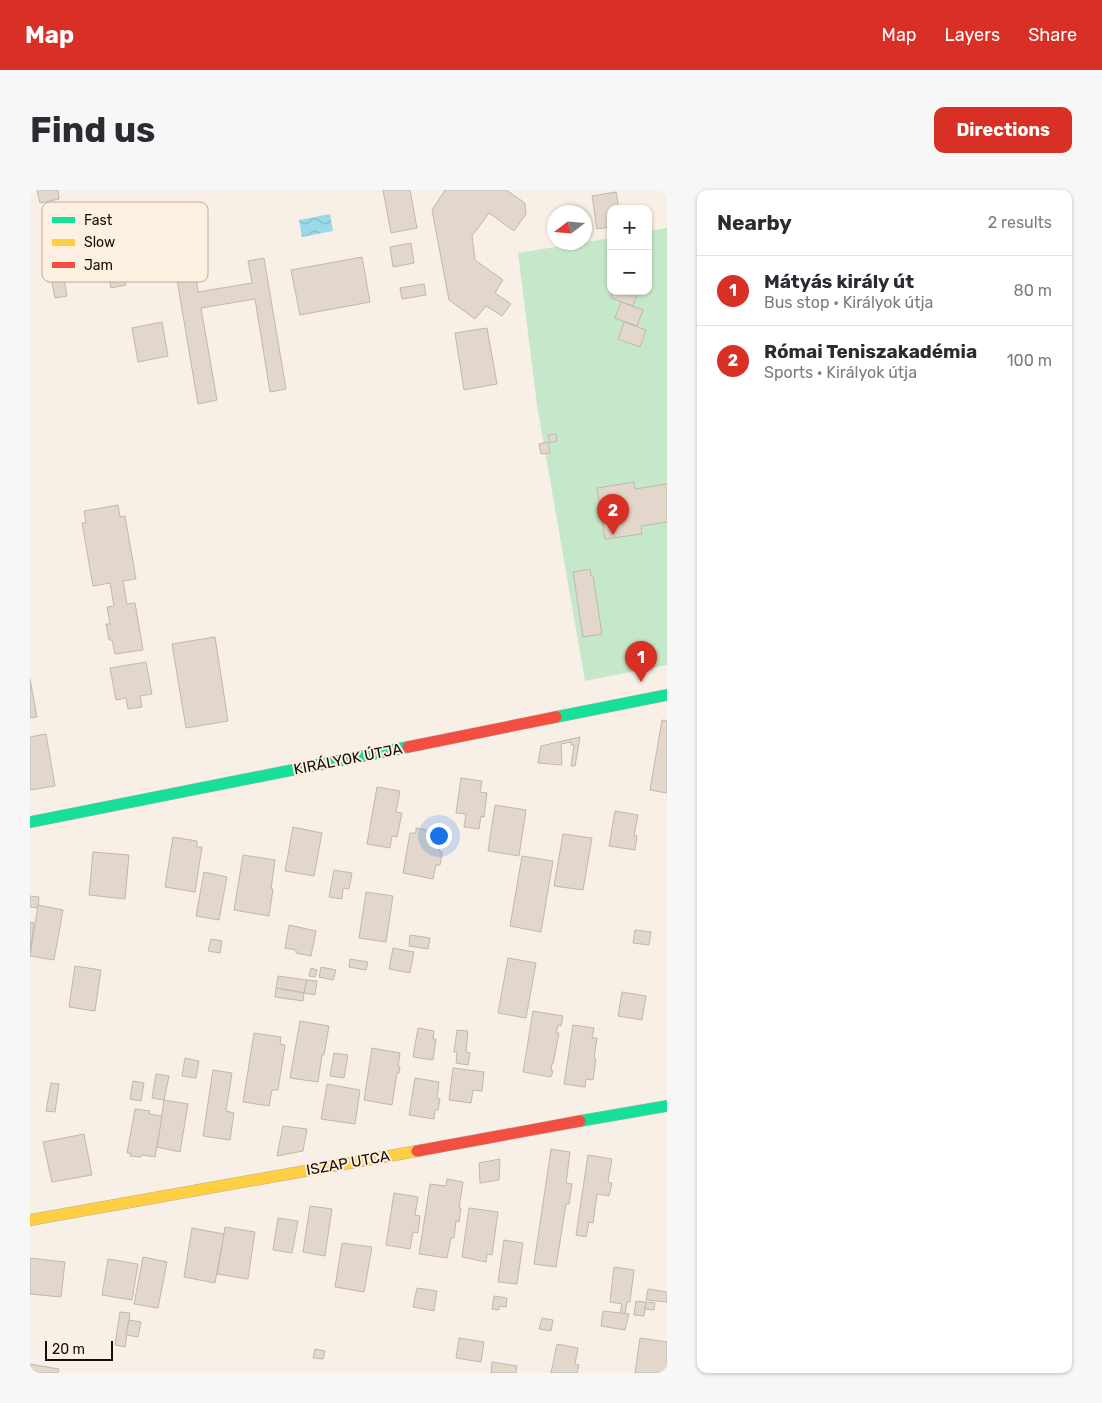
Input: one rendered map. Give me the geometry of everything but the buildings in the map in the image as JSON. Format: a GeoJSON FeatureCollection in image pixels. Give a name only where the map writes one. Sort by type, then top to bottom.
{"type":"FeatureCollection","features":[{"type":"Feature","properties":{"kind":"street","name":"KIRÁLYOK ÚTJA"},"geometry":{"type":"LineString","coordinates":[[30,822],[667,696]]}},
{"type":"Feature","properties":{"kind":"street","name":"ISZAP UTCA"},"geometry":{"type":"LineString","coordinates":[[30,1220],[667,1106]]}},
{"type":"Feature","properties":{"kind":"green space"},"geometry":{"type":"Polygon","coordinates":[[[667,228],[667,665],[585,681],[537,405],[518,253],[547,248],[547,250],[592,250],[592,241],[607,239],[607,295],[652,295],[652,230],[667,228]]]}},
{"type":"Feature","properties":{"kind":"water"},"geometry":{"type":"Polygon","coordinates":[[[330,214],[333,231],[302,237],[299,220],[330,214]]]}},
{"type":"Feature","properties":{"kind":"traffic: fast"},"geometry":{"type":"LineString","coordinates":[[556,717],[667,695]]}},
{"type":"Feature","properties":{"kind":"traffic: fast"},"geometry":{"type":"LineString","coordinates":[[30,822],[408,747]]}},
{"type":"Feature","properties":{"kind":"traffic: fast"},"geometry":{"type":"LineString","coordinates":[[580,1121],[667,1106]]}},
{"type":"Feature","properties":{"kind":"traffic: slow"},"geometry":{"type":"LineString","coordinates":[[30,1220],[417,1151]]}},
{"type":"Feature","properties":{"kind":"traffic: jam"},"geometry":{"type":"LineString","coordinates":[[408,747],[556,717]]}},
{"type":"Feature","properties":{"kind":"traffic: jam"},"geometry":{"type":"LineString","coordinates":[[417,1151],[580,1121]]}},
{"type":"Feature","properties":{"kind":"place","name":"Római Teniszakadémia"},"geometry":{"type":"Point","coordinates":[613,535]}},
{"type":"Feature","properties":{"kind":"place","name":"Mátyás király út"},"geometry":{"type":"Point","coordinates":[641,682]}}]}
